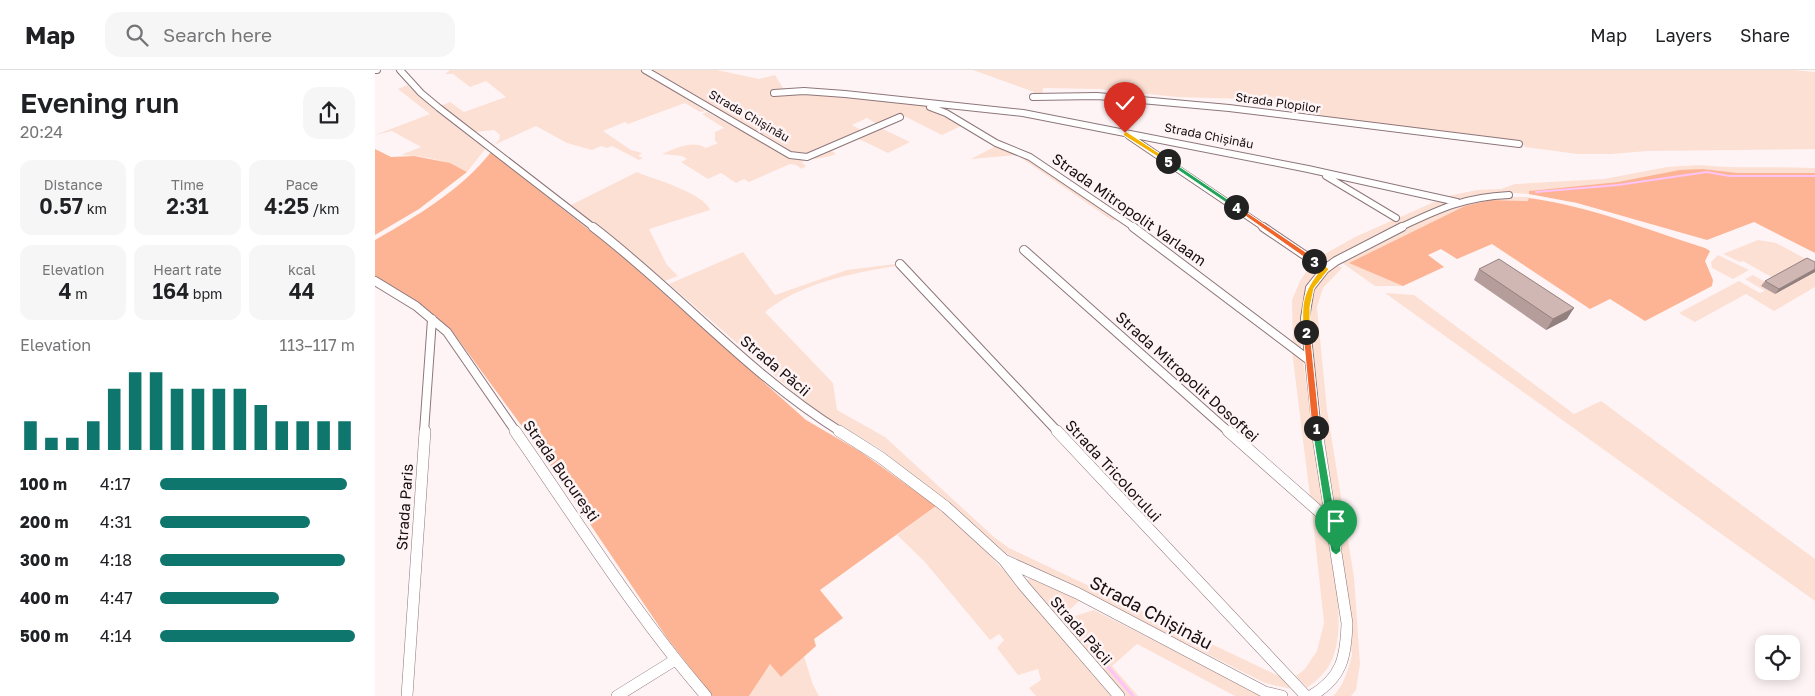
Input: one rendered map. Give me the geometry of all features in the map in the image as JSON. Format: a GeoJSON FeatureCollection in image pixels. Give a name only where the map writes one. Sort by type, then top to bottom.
{"type":"FeatureCollection","features":[{"type":"Feature","properties":{"kind":"street","name":"Strada Păcii"},"geometry":{"type":"LineString","coordinates":[[400,70],[421,93],[439,108],[628,254],[763,376],[807,411],[880,457],[946,507],[1004,560],[1024,586],[1119,696]]}},
{"type":"Feature","properties":{"kind":"street","name":"Strada Chișinău"},"geometry":{"type":"LineString","coordinates":[[645,70],[779,149],[799,157],[817,154],[900,116]]}},
{"type":"Feature","properties":{"kind":"street","name":"Strada Chișinău"},"geometry":{"type":"LineString","coordinates":[[774,93],[804,91],[1023,113],[1319,172],[1457,202]]}},
{"type":"Feature","properties":{"kind":"street","name":"Strada Plopilor"},"geometry":{"type":"LineString","coordinates":[[1033,97],[1097,96],[1229,108],[1519,144]]}},
{"type":"Feature","properties":{"kind":"street","name":"Strada Mitropolit Varlaam"},"geometry":{"type":"LineString","coordinates":[[921,103],[946,114],[996,143],[1030,156],[1142,233],[1309,360]]}},
{"type":"Feature","properties":{"kind":"street"},"geometry":{"type":"LineString","coordinates":[[1125,133],[1325,269]]}},
{"type":"Feature","properties":{"kind":"street"},"geometry":{"type":"LineString","coordinates":[[1319,172],[1396,218]]}},
{"type":"Feature","properties":{"kind":"street","name":"Strada Chișinău"},"geometry":{"type":"LineString","coordinates":[[1311,696],[1324,690],[1334,680],[1342,665],[1347,623],[1317,430],[1309,360],[1306,307],[1310,288],[1325,269],[1364,245],[1457,202],[1485,196],[1509,195]]}},
{"type":"Feature","properties":{"kind":"street","name":"Strada Mitropolit Dosoftei"},"geometry":{"type":"LineString","coordinates":[[1024,250],[1332,523]]}},
{"type":"Feature","properties":{"kind":"street","name":"Strada Tricolorului"},"geometry":{"type":"LineString","coordinates":[[900,264],[1306,696]]}},
{"type":"Feature","properties":{"kind":"street","name":"Strada București"},"geometry":{"type":"LineString","coordinates":[[375,281],[416,306],[447,332],[461,350],[501,413],[675,660],[706,696]]}},
{"type":"Feature","properties":{"kind":"street","name":"Strada Paris"},"geometry":{"type":"LineString","coordinates":[[407,696],[432,319]]}},
{"type":"Feature","properties":{"kind":"street","name":"Strada Chișinău"},"geometry":{"type":"LineString","coordinates":[[1004,560],[1077,593],[1265,692],[1282,696]]}},
{"type":"Feature","properties":{"kind":"street"},"geometry":{"type":"LineString","coordinates":[[617,696],[675,660]]}},
{"type":"Feature","properties":{"kind":"shaded area"},"geometry":{"type":"Polygon","coordinates":[[[450,70],[642,70],[705,111],[700,112],[685,103],[603,131],[631,150],[642,153],[638,156],[643,158],[639,160],[612,146],[607,148],[601,146],[592,150],[567,143],[536,126],[494,145],[499,140],[500,135],[494,130],[476,132],[440,106],[450,102],[464,112],[506,97],[486,81],[470,87],[453,74],[445,74],[450,70]]]}},
{"type":"Feature","properties":{"kind":"shaded area"},"geometry":{"type":"Polygon","coordinates":[[[650,70],[717,70],[759,79],[775,75],[783,88],[921,104],[963,125],[942,135],[902,115],[878,125],[867,118],[852,125],[863,131],[807,155],[794,154],[650,70]]]}},
{"type":"Feature","properties":{"kind":"shaded area"},"geometry":{"type":"Polygon","coordinates":[[[973,70],[1794,70],[1815,72],[1815,149],[1648,151],[1577,154],[1525,147],[1522,143],[1296,116],[1302,108],[1248,99],[1177,97],[1099,89],[1043,88],[1042,96],[1032,95],[1034,92],[973,70]]]}},
{"type":"Feature","properties":{"kind":"shaded area"},"geometry":{"type":"Polygon","coordinates":[[[407,85],[436,111],[486,148],[467,172],[435,159],[401,155],[421,147],[392,131],[375,135],[430,114],[398,89],[407,85]]]}},
{"type":"Feature","properties":{"kind":"shaded area"},"geometry":{"type":"Polygon","coordinates":[[[707,112],[787,156],[803,159],[881,128],[910,142],[888,153],[859,139],[832,151],[836,154],[801,162],[806,166],[802,169],[790,164],[749,182],[744,179],[736,183],[721,173],[708,179],[681,162],[687,159],[682,156],[662,154],[684,146],[695,144],[706,148],[718,143],[715,141],[715,132],[724,128],[702,114],[707,112]]]}},
{"type":"Feature","properties":{"kind":"shaded area"},"geometry":{"type":"Polygon","coordinates":[[[996,146],[1019,153],[1117,218],[1113,221],[1017,155],[971,159],[996,146]]]}},
{"type":"Feature","properties":{"kind":"shaded area"},"geometry":{"type":"Polygon","coordinates":[[[375,149],[391,157],[414,156],[450,163],[467,172],[419,209],[375,235],[375,149]]]}},
{"type":"Feature","properties":{"kind":"shaded area"},"geometry":{"type":"Polygon","coordinates":[[[491,152],[623,257],[806,420],[861,452],[936,506],[820,590],[843,618],[814,639],[816,646],[781,677],[770,664],[749,696],[712,696],[667,638],[546,459],[452,331],[413,299],[375,278],[375,240],[422,212],[452,190],[479,166],[491,152]]]}},
{"type":"Feature","properties":{"kind":"shaded area"},"geometry":{"type":"Polygon","coordinates":[[[1700,165],[1815,168],[1815,173],[1738,173],[1703,169],[1618,182],[1529,191],[1529,194],[1499,192],[1459,199],[1448,196],[1477,190],[1501,189],[1515,184],[1604,179],[1667,167],[1700,165]]]}},
{"type":"Feature","properties":{"kind":"shaded area"},"geometry":{"type":"Polygon","coordinates":[[[1703,169],[1738,173],[1815,173],[1815,253],[1754,222],[1707,240],[1577,203],[1529,194],[1529,191],[1618,182],[1680,170],[1703,169]]]}},
{"type":"Feature","properties":{"kind":"shaded area"},"geometry":{"type":"Polygon","coordinates":[[[637,172],[688,192],[706,204],[710,210],[649,229],[667,265],[678,276],[665,281],[571,205],[637,172]]]}},
{"type":"Feature","properties":{"kind":"shaded area"},"geometry":{"type":"Polygon","coordinates":[[[1497,197],[1529,197],[1529,201],[1491,200],[1350,263],[1403,286],[1375,286],[1341,262],[1377,242],[1456,204],[1497,197]]]}},
{"type":"Feature","properties":{"kind":"shaded area"},"geometry":{"type":"Polygon","coordinates":[[[1529,198],[1596,213],[1705,248],[1710,251],[1705,261],[1713,280],[1712,286],[1645,321],[1610,299],[1590,309],[1492,244],[1457,259],[1441,249],[1428,255],[1444,267],[1403,286],[1349,263],[1465,206],[1491,200],[1528,201],[1529,198]]]}},
{"type":"Feature","properties":{"kind":"shaded area"},"geometry":{"type":"Polygon","coordinates":[[[1441,199],[1451,202],[1364,241],[1323,264],[1316,259],[1355,237],[1441,199]]]}},
{"type":"Feature","properties":{"kind":"shaded area"},"geometry":{"type":"Polygon","coordinates":[[[1758,240],[1776,243],[1808,260],[1775,279],[1743,261],[1740,262],[1723,254],[1758,240]]]}},
{"type":"Feature","properties":{"kind":"shaded area"},"geometry":{"type":"Polygon","coordinates":[[[743,252],[775,295],[847,270],[895,264],[897,266],[845,276],[811,287],[779,302],[765,312],[833,383],[837,410],[885,437],[994,537],[1009,548],[1283,678],[1291,689],[1265,683],[1007,554],[880,449],[814,410],[669,284],[743,252]]]}},
{"type":"Feature","properties":{"kind":"shaded area"},"geometry":{"type":"Polygon","coordinates":[[[1718,255],[1749,270],[1733,279],[1712,268],[1711,262],[1718,255]]]}},
{"type":"Feature","properties":{"kind":"shaded area"},"geometry":{"type":"Polygon","coordinates":[[[1312,263],[1319,268],[1307,289],[1302,307],[1301,350],[1293,343],[1292,300],[1300,281],[1312,263]]]}},
{"type":"Feature","properties":{"kind":"shaded area"},"geometry":{"type":"Polygon","coordinates":[[[1337,265],[1342,268],[1323,288],[1317,307],[1327,410],[1354,577],[1360,664],[1356,690],[1351,696],[1333,696],[1343,682],[1352,655],[1311,336],[1311,305],[1316,287],[1321,279],[1337,265]]]}},
{"type":"Feature","properties":{"kind":"shaded area"},"geometry":{"type":"Polygon","coordinates":[[[1815,272],[1815,287],[1774,311],[1746,294],[1695,322],[1679,313],[1739,281],[1760,293],[1765,291],[1745,279],[1753,275],[1767,283],[1775,294],[1815,272]]]}},
{"type":"Feature","properties":{"kind":"shaded area"},"geometry":{"type":"Polygon","coordinates":[[[1385,293],[1414,295],[1574,414],[1601,401],[1815,559],[1815,601],[1385,293]]]}},
{"type":"Feature","properties":{"kind":"shaded area"},"geometry":{"type":"Polygon","coordinates":[[[1292,351],[1303,360],[1323,508],[1310,497],[1292,351]]]}},
{"type":"Feature","properties":{"kind":"shaded area"},"geometry":{"type":"Polygon","coordinates":[[[936,506],[979,544],[1008,575],[1112,696],[1036,696],[1029,688],[1041,680],[1038,669],[1018,675],[997,648],[1004,640],[999,634],[990,640],[924,561],[897,535],[936,506]]]}},
{"type":"Feature","properties":{"kind":"shaded area"},"geometry":{"type":"Polygon","coordinates":[[[1312,511],[1325,522],[1337,591],[1339,628],[1337,645],[1330,664],[1321,676],[1307,688],[1296,676],[1304,670],[1317,651],[1324,623],[1312,511]]]}},
{"type":"Feature","properties":{"kind":"shaded area"},"geometry":{"type":"Polygon","coordinates":[[[1031,577],[1079,601],[1059,620],[1025,582],[1031,577]]]}},
{"type":"Feature","properties":{"kind":"shaded area"},"geometry":{"type":"Polygon","coordinates":[[[1094,610],[1263,696],[1235,696],[1137,644],[1112,666],[1138,696],[1125,696],[1070,633],[1075,616],[1094,610]]]}},
{"type":"Feature","properties":{"kind":"shaded area"},"geometry":{"type":"Polygon","coordinates":[[[804,656],[813,685],[819,696],[749,696],[770,663],[781,677],[804,656]]]}},
{"type":"Feature","properties":{"kind":"building"},"geometry":{"type":"Polygon","coordinates":[[[1807,258],[1815,262],[1815,269],[1779,289],[1765,281],[1807,258]]]}},
{"type":"Feature","properties":{"kind":"building"},"geometry":{"type":"Polygon","coordinates":[[[1499,259],[1574,308],[1553,319],[1479,269],[1499,259]]]}},
{"type":"Feature","properties":{"kind":"waterway"},"geometry":{"type":"LineString","coordinates":[[1536,192],[1618,185],[1707,172],[1729,176],[1815,176]]}},
{"type":"Feature","properties":{"kind":"waterway"},"geometry":{"type":"LineString","coordinates":[[1108,667],[1133,696]]}},
{"type":"Feature","properties":{"kind":"route"},"geometry":{"type":"LineString","coordinates":[[1125,133],[1197,180],[1325,269],[1310,288],[1305,318],[1317,430],[1336,551]]}}]}
